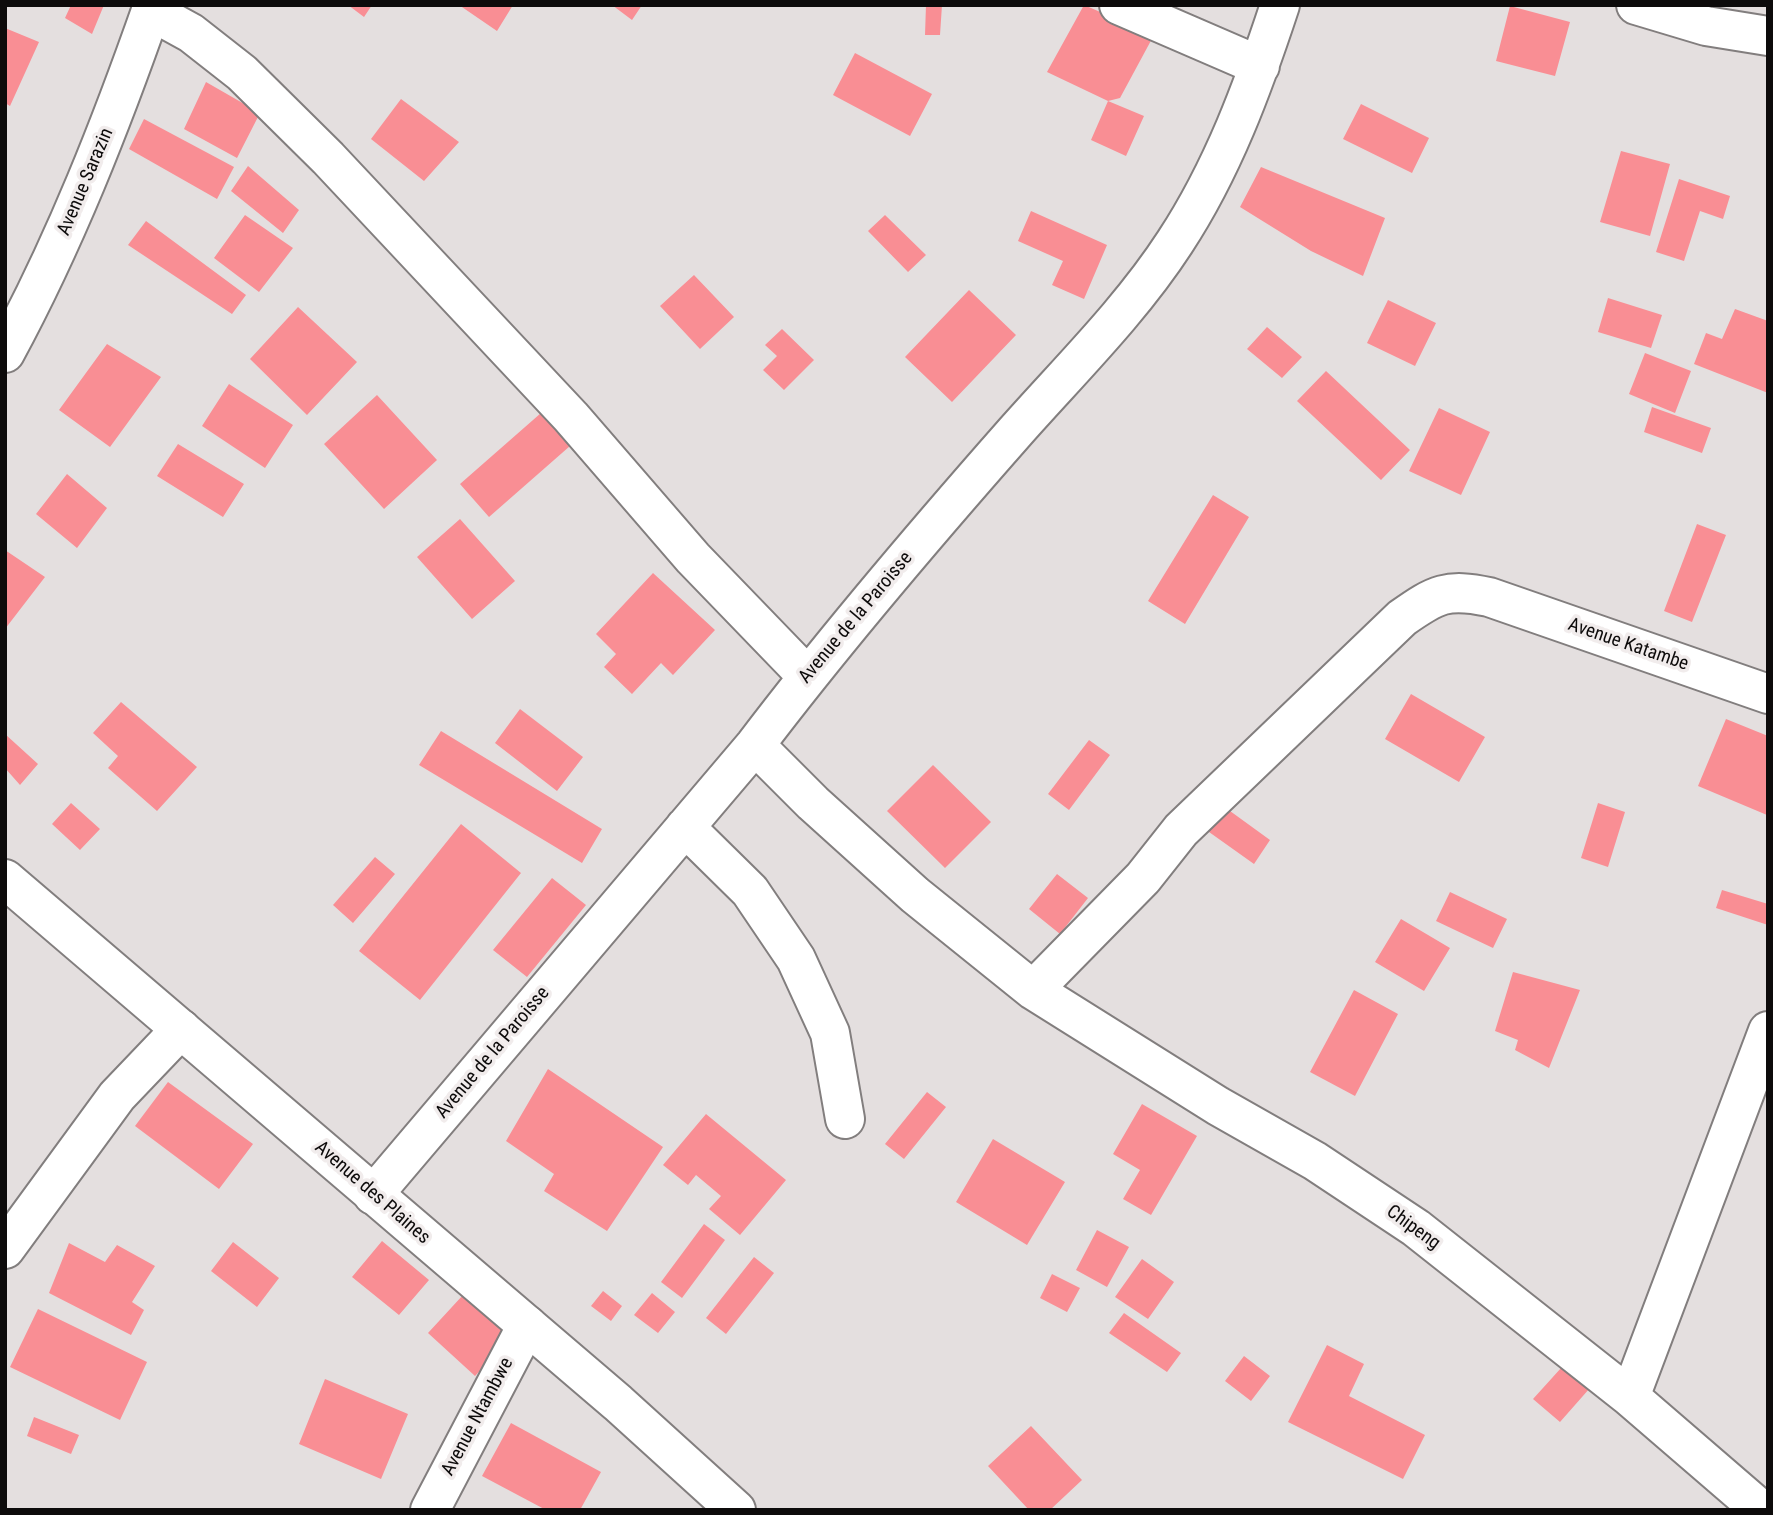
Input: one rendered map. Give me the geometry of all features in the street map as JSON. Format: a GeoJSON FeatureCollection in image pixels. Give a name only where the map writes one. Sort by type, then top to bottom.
{"type":"FeatureCollection","features":[{"type":"Feature","properties":{"kind":"street"},"geometry":{"type":"LineString","coordinates":[[1119,5],[1260,66]]}},
{"type":"Feature","properties":{"kind":"street","name":"Avenue de la Paroisse"},"geometry":{"type":"LineString","coordinates":[[373,1195],[755,745],[807,676],[1115,318],[1175,242],[1225,151],[1260,66],[1280,5]]}},
{"type":"Feature","properties":{"kind":"street"},"geometry":{"type":"LineString","coordinates":[[1636,5],[1706,26],[1768,36]]}},
{"type":"Feature","properties":{"kind":"street"},"geometry":{"type":"LineString","coordinates":[[152,8],[191,33],[242,73],[328,158],[571,417],[693,558],[807,676]]}},
{"type":"Feature","properties":{"kind":"street","name":"Avenue Sarazin"},"geometry":{"type":"LineString","coordinates":[[5,353],[36,297],[109,130],[152,8]]}},
{"type":"Feature","properties":{"kind":"street","name":"Avenue Katambe"},"geometry":{"type":"LineString","coordinates":[[1033,990],[1143,878],[1181,830],[1402,618],[1433,596],[1448,592],[1489,597],[1768,694]]}},
{"type":"Feature","properties":{"kind":"street","name":"Chipeng"},"geometry":{"type":"LineString","coordinates":[[755,745],[813,803],[915,895],[1033,990],[1218,1106],[1315,1161],[1416,1228],[1630,1397],[1761,1510]]}},
{"type":"Feature","properties":{"kind":"street"},"geometry":{"type":"LineString","coordinates":[[685,828],[750,891],[796,959],[830,1033],[845,1119]]}},
{"type":"Feature","properties":{"kind":"street","name":"Avenue des Plaines"},"geometry":{"type":"LineString","coordinates":[[5,879],[527,1325],[736,1510]]}},
{"type":"Feature","properties":{"kind":"street"},"geometry":{"type":"LineString","coordinates":[[5,1249],[117,1096],[181,1029]]}},
{"type":"Feature","properties":{"kind":"street"},"geometry":{"type":"LineString","coordinates":[[1630,1397],[1768,1031]]}},
{"type":"Feature","properties":{"kind":"street","name":"Avenue Ntambwe"},"geometry":{"type":"LineString","coordinates":[[430,1510],[527,1325]]}},
{"type":"Feature","properties":{"kind":"building"},"geometry":{"type":"Polygon","coordinates":[[[71,5],[104,5],[92,34],[65,18],[71,5]]]}},
{"type":"Feature","properties":{"kind":"building"},"geometry":{"type":"Polygon","coordinates":[[[348,5],[372,5],[364,17],[348,5]]]}},
{"type":"Feature","properties":{"kind":"building"},"geometry":{"type":"Polygon","coordinates":[[[459,5],[513,5],[497,31],[459,5]]]}},
{"type":"Feature","properties":{"kind":"building"},"geometry":{"type":"Polygon","coordinates":[[[612,5],[642,5],[632,20],[612,5]]]}},
{"type":"Feature","properties":{"kind":"building"},"geometry":{"type":"Polygon","coordinates":[[[926,5],[942,5],[940,35],[925,35],[926,5]]]}},
{"type":"Feature","properties":{"kind":"building"},"geometry":{"type":"Polygon","coordinates":[[[1084,5],[1154,35],[1120,98],[1108,101],[1047,72],[1084,5]]]}},
{"type":"Feature","properties":{"kind":"building"},"geometry":{"type":"Polygon","coordinates":[[[1510,6],[1570,22],[1555,76],[1496,61],[1510,6]]]}},
{"type":"Feature","properties":{"kind":"building"},"geometry":{"type":"Polygon","coordinates":[[[5,28],[39,42],[10,106],[5,103],[5,28]]]}},
{"type":"Feature","properties":{"kind":"building"},"geometry":{"type":"Polygon","coordinates":[[[855,53],[932,94],[910,136],[833,95],[855,53]]]}},
{"type":"Feature","properties":{"kind":"building"},"geometry":{"type":"Polygon","coordinates":[[[206,82],[260,113],[237,158],[184,129],[206,82]]]}},
{"type":"Feature","properties":{"kind":"building"},"geometry":{"type":"Polygon","coordinates":[[[401,99],[459,142],[424,181],[371,139],[401,99]]]}},
{"type":"Feature","properties":{"kind":"building"},"geometry":{"type":"Polygon","coordinates":[[[1108,101],[1144,116],[1126,156],[1091,140],[1108,101]]]}},
{"type":"Feature","properties":{"kind":"building"},"geometry":{"type":"Polygon","coordinates":[[[1361,104],[1429,138],[1412,173],[1343,139],[1361,104]]]}},
{"type":"Feature","properties":{"kind":"building"},"geometry":{"type":"Polygon","coordinates":[[[144,119],[234,167],[217,199],[129,149],[144,119]]]}},
{"type":"Feature","properties":{"kind":"building"},"geometry":{"type":"Polygon","coordinates":[[[1621,151],[1670,164],[1650,236],[1600,222],[1621,151]]]}},
{"type":"Feature","properties":{"kind":"building"},"geometry":{"type":"Polygon","coordinates":[[[248,166],[299,210],[283,233],[231,191],[248,166]]]}},
{"type":"Feature","properties":{"kind":"building"},"geometry":{"type":"Polygon","coordinates":[[[1261,167],[1385,218],[1363,276],[1311,251],[1240,207],[1261,167]]]}},
{"type":"Feature","properties":{"kind":"building"},"geometry":{"type":"Polygon","coordinates":[[[1679,179],[1730,196],[1723,219],[1700,211],[1684,261],[1656,252],[1679,179]]]}},
{"type":"Feature","properties":{"kind":"building"},"geometry":{"type":"Polygon","coordinates":[[[1031,211],[1107,245],[1084,299],[1052,285],[1063,261],[1018,241],[1031,211]]]}},
{"type":"Feature","properties":{"kind":"building"},"geometry":{"type":"Polygon","coordinates":[[[245,215],[293,248],[259,292],[214,258],[245,215]]]}},
{"type":"Feature","properties":{"kind":"building"},"geometry":{"type":"Polygon","coordinates":[[[885,215],[926,255],[908,272],[868,231],[885,215]]]}},
{"type":"Feature","properties":{"kind":"building"},"geometry":{"type":"Polygon","coordinates":[[[146,221],[246,295],[232,314],[128,245],[146,221]]]}},
{"type":"Feature","properties":{"kind":"building"},"geometry":{"type":"Polygon","coordinates":[[[694,275],[734,317],[700,349],[660,306],[694,275]]]}},
{"type":"Feature","properties":{"kind":"building"},"geometry":{"type":"Polygon","coordinates":[[[969,290],[1016,335],[952,402],[905,357],[969,290]]]}},
{"type":"Feature","properties":{"kind":"building"},"geometry":{"type":"Polygon","coordinates":[[[1608,298],[1662,315],[1651,348],[1598,332],[1608,298]]]}},
{"type":"Feature","properties":{"kind":"building"},"geometry":{"type":"Polygon","coordinates":[[[1388,300],[1436,323],[1415,366],[1367,343],[1388,300]]]}},
{"type":"Feature","properties":{"kind":"building"},"geometry":{"type":"Polygon","coordinates":[[[298,307],[357,362],[307,415],[250,359],[298,307]]]}},
{"type":"Feature","properties":{"kind":"building"},"geometry":{"type":"Polygon","coordinates":[[[1735,309],[1768,321],[1768,393],[1694,364],[1706,333],[1722,339],[1735,309]]]}},
{"type":"Feature","properties":{"kind":"building"},"geometry":{"type":"Polygon","coordinates":[[[1267,327],[1302,357],[1282,378],[1247,349],[1267,327]]]}},
{"type":"Feature","properties":{"kind":"building"},"geometry":{"type":"Polygon","coordinates":[[[782,329],[814,360],[784,390],[763,370],[777,356],[765,345],[782,329]]]}},
{"type":"Feature","properties":{"kind":"building"},"geometry":{"type":"Polygon","coordinates":[[[107,344],[161,377],[110,447],[59,410],[107,344]]]}},
{"type":"Feature","properties":{"kind":"building"},"geometry":{"type":"Polygon","coordinates":[[[1645,353],[1691,371],[1675,413],[1629,394],[1645,353]]]}},
{"type":"Feature","properties":{"kind":"building"},"geometry":{"type":"Polygon","coordinates":[[[1326,371],[1410,450],[1381,480],[1297,401],[1326,371]]]}},
{"type":"Feature","properties":{"kind":"building"},"geometry":{"type":"Polygon","coordinates":[[[229,384],[293,425],[265,468],[202,426],[229,384]]]}},
{"type":"Feature","properties":{"kind":"building"},"geometry":{"type":"Polygon","coordinates":[[[377,395],[437,460],[384,509],[324,444],[377,395]]]}},
{"type":"Feature","properties":{"kind":"building"},"geometry":{"type":"Polygon","coordinates":[[[1652,407],[1711,428],[1702,453],[1644,432],[1652,407]]]}},
{"type":"Feature","properties":{"kind":"building"},"geometry":{"type":"Polygon","coordinates":[[[1439,408],[1490,432],[1461,495],[1409,471],[1439,408]]]}},
{"type":"Feature","properties":{"kind":"building"},"geometry":{"type":"Polygon","coordinates":[[[541,413],[570,446],[489,517],[460,484],[541,413]]]}},
{"type":"Feature","properties":{"kind":"building"},"geometry":{"type":"Polygon","coordinates":[[[178,444],[244,484],[223,517],[157,476],[178,444]]]}},
{"type":"Feature","properties":{"kind":"building"},"geometry":{"type":"Polygon","coordinates":[[[67,474],[107,508],[77,548],[36,514],[67,474]]]}},
{"type":"Feature","properties":{"kind":"building"},"geometry":{"type":"Polygon","coordinates":[[[1213,495],[1249,517],[1185,624],[1148,601],[1213,495]]]}},
{"type":"Feature","properties":{"kind":"building"},"geometry":{"type":"Polygon","coordinates":[[[460,519],[515,581],[472,619],[417,557],[460,519]]]}},
{"type":"Feature","properties":{"kind":"building"},"geometry":{"type":"Polygon","coordinates":[[[1697,524],[1726,535],[1692,622],[1664,611],[1697,524]]]}},
{"type":"Feature","properties":{"kind":"building"},"geometry":{"type":"Polygon","coordinates":[[[5,550],[45,577],[5,629],[5,550]]]}},
{"type":"Feature","properties":{"kind":"building"},"geometry":{"type":"Polygon","coordinates":[[[653,573],[715,630],[673,675],[661,663],[632,694],[604,667],[616,654],[596,634],[653,573]]]}},
{"type":"Feature","properties":{"kind":"building"},"geometry":{"type":"Polygon","coordinates":[[[1411,694],[1485,737],[1459,782],[1385,739],[1411,694]]]}},
{"type":"Feature","properties":{"kind":"building"},"geometry":{"type":"Polygon","coordinates":[[[121,702],[197,767],[157,811],[108,768],[118,756],[93,733],[121,702]]]}},
{"type":"Feature","properties":{"kind":"building"},"geometry":{"type":"Polygon","coordinates":[[[520,709],[583,757],[557,791],[495,743],[520,709]]]}},
{"type":"Feature","properties":{"kind":"building"},"geometry":{"type":"Polygon","coordinates":[[[1726,719],[1768,736],[1767,815],[1698,786],[1726,719]]]}},
{"type":"Feature","properties":{"kind":"building"},"geometry":{"type":"Polygon","coordinates":[[[441,731],[602,829],[582,863],[419,765],[441,731]]]}},
{"type":"Feature","properties":{"kind":"building"},"geometry":{"type":"Polygon","coordinates":[[[5,734],[38,764],[20,785],[5,768],[5,734]]]}},
{"type":"Feature","properties":{"kind":"building"},"geometry":{"type":"Polygon","coordinates":[[[1089,740],[1110,755],[1069,810],[1048,794],[1089,740]]]}},
{"type":"Feature","properties":{"kind":"building"},"geometry":{"type":"Polygon","coordinates":[[[933,765],[991,822],[945,868],[887,811],[933,765]]]}},
{"type":"Feature","properties":{"kind":"building"},"geometry":{"type":"Polygon","coordinates":[[[71,803],[100,829],[80,850],[52,824],[71,803]]]}},
{"type":"Feature","properties":{"kind":"building"},"geometry":{"type":"Polygon","coordinates":[[[1219,803],[1270,840],[1254,864],[1202,827],[1219,803]]]}},
{"type":"Feature","properties":{"kind":"building"},"geometry":{"type":"Polygon","coordinates":[[[1598,803],[1625,812],[1608,867],[1581,858],[1598,803]]]}},
{"type":"Feature","properties":{"kind":"building"},"geometry":{"type":"Polygon","coordinates":[[[461,824],[521,873],[420,1000],[359,951],[461,824]]]}},
{"type":"Feature","properties":{"kind":"building"},"geometry":{"type":"Polygon","coordinates":[[[375,857],[395,874],[353,923],[333,905],[375,857]]]}},
{"type":"Feature","properties":{"kind":"building"},"geometry":{"type":"Polygon","coordinates":[[[1057,874],[1088,898],[1060,934],[1029,909],[1057,874]]]}},
{"type":"Feature","properties":{"kind":"building"},"geometry":{"type":"Polygon","coordinates":[[[552,878],[586,905],[527,977],[493,950],[552,878]]]}},
{"type":"Feature","properties":{"kind":"building"},"geometry":{"type":"Polygon","coordinates":[[[1722,890],[1768,904],[1768,925],[1716,908],[1722,890]]]}},
{"type":"Feature","properties":{"kind":"building"},"geometry":{"type":"Polygon","coordinates":[[[1450,892],[1507,919],[1493,948],[1436,921],[1450,892]]]}},
{"type":"Feature","properties":{"kind":"building"},"geometry":{"type":"Polygon","coordinates":[[[1401,919],[1450,948],[1424,991],[1375,962],[1401,919]]]}},
{"type":"Feature","properties":{"kind":"building"},"geometry":{"type":"Polygon","coordinates":[[[1513,972],[1580,990],[1549,1068],[1515,1050],[1518,1040],[1495,1031],[1513,972]]]}},
{"type":"Feature","properties":{"kind":"building"},"geometry":{"type":"Polygon","coordinates":[[[1354,990],[1398,1014],[1355,1096],[1310,1072],[1354,990]]]}},
{"type":"Feature","properties":{"kind":"building"},"geometry":{"type":"Polygon","coordinates":[[[548,1069],[663,1147],[607,1231],[544,1191],[554,1174],[506,1141],[548,1069]]]}},
{"type":"Feature","properties":{"kind":"building"},"geometry":{"type":"Polygon","coordinates":[[[168,1082],[253,1144],[219,1189],[135,1126],[168,1082]]]}},
{"type":"Feature","properties":{"kind":"building"},"geometry":{"type":"Polygon","coordinates":[[[927,1092],[946,1107],[904,1159],[885,1144],[927,1092]]]}},
{"type":"Feature","properties":{"kind":"building"},"geometry":{"type":"Polygon","coordinates":[[[1142,1104],[1197,1136],[1151,1215],[1123,1199],[1140,1170],[1113,1154],[1142,1104]]]}},
{"type":"Feature","properties":{"kind":"building"},"geometry":{"type":"Polygon","coordinates":[[[706,1114],[786,1180],[740,1235],[709,1209],[721,1196],[696,1175],[688,1185],[663,1165],[706,1114]]]}},
{"type":"Feature","properties":{"kind":"building"},"geometry":{"type":"Polygon","coordinates":[[[993,1139],[1065,1182],[1027,1245],[956,1202],[993,1139]]]}},
{"type":"Feature","properties":{"kind":"building"},"geometry":{"type":"Polygon","coordinates":[[[704,1224],[725,1240],[682,1298],[661,1282],[704,1224]]]}},
{"type":"Feature","properties":{"kind":"building"},"geometry":{"type":"Polygon","coordinates":[[[1097,1230],[1129,1247],[1107,1287],[1076,1270],[1097,1230]]]}},
{"type":"Feature","properties":{"kind":"building"},"geometry":{"type":"Polygon","coordinates":[[[382,1241],[429,1280],[399,1315],[352,1277],[382,1241]]]}},
{"type":"Feature","properties":{"kind":"building"},"geometry":{"type":"Polygon","coordinates":[[[233,1242],[279,1278],[257,1307],[211,1271],[233,1242]]]}},
{"type":"Feature","properties":{"kind":"building"},"geometry":{"type":"Polygon","coordinates":[[[69,1243],[105,1262],[117,1245],[155,1266],[132,1302],[144,1310],[131,1335],[49,1293],[69,1243]]]}},
{"type":"Feature","properties":{"kind":"building"},"geometry":{"type":"Polygon","coordinates":[[[754,1257],[774,1273],[726,1334],[706,1318],[754,1257]]]}},
{"type":"Feature","properties":{"kind":"building"},"geometry":{"type":"Polygon","coordinates":[[[1142,1259],[1174,1282],[1148,1319],[1115,1297],[1142,1259]]]}},
{"type":"Feature","properties":{"kind":"building"},"geometry":{"type":"Polygon","coordinates":[[[1052,1274],[1080,1288],[1067,1312],[1040,1298],[1052,1274]]]}},
{"type":"Feature","properties":{"kind":"building"},"geometry":{"type":"Polygon","coordinates":[[[603,1291],[622,1306],[611,1321],[591,1306],[603,1291]]]}},
{"type":"Feature","properties":{"kind":"building"},"geometry":{"type":"Polygon","coordinates":[[[652,1293],[675,1312],[658,1333],[634,1315],[652,1293]]]}},
{"type":"Feature","properties":{"kind":"building"},"geometry":{"type":"Polygon","coordinates":[[[463,1295],[511,1338],[475,1376],[428,1333],[463,1295]]]}},
{"type":"Feature","properties":{"kind":"building"},"geometry":{"type":"Polygon","coordinates":[[[38,1309],[147,1362],[120,1420],[10,1367],[38,1309]]]}},
{"type":"Feature","properties":{"kind":"building"},"geometry":{"type":"Polygon","coordinates":[[[1124,1313],[1181,1353],[1167,1372],[1109,1333],[1124,1313]]]}},
{"type":"Feature","properties":{"kind":"building"},"geometry":{"type":"Polygon","coordinates":[[[1327,1345],[1364,1364],[1349,1396],[1425,1435],[1403,1479],[1288,1422],[1327,1345]]]}},
{"type":"Feature","properties":{"kind":"building"},"geometry":{"type":"Polygon","coordinates":[[[1244,1356],[1270,1376],[1251,1401],[1225,1381],[1244,1356]]]}},
{"type":"Feature","properties":{"kind":"building"},"geometry":{"type":"Polygon","coordinates":[[[1571,1357],[1597,1380],[1560,1422],[1533,1399],[1571,1357]]]}},
{"type":"Feature","properties":{"kind":"building"},"geometry":{"type":"Polygon","coordinates":[[[325,1379],[408,1414],[381,1479],[299,1444],[325,1379]]]}},
{"type":"Feature","properties":{"kind":"building"},"geometry":{"type":"Polygon","coordinates":[[[34,1417],[79,1435],[71,1454],[27,1436],[34,1417]]]}},
{"type":"Feature","properties":{"kind":"building"},"geometry":{"type":"Polygon","coordinates":[[[511,1423],[601,1472],[580,1510],[546,1510],[482,1476],[511,1423]]]}},
{"type":"Feature","properties":{"kind":"building"},"geometry":{"type":"Polygon","coordinates":[[[1031,1426],[1082,1480],[1050,1510],[1029,1510],[988,1466],[1031,1426]]]}}]}
